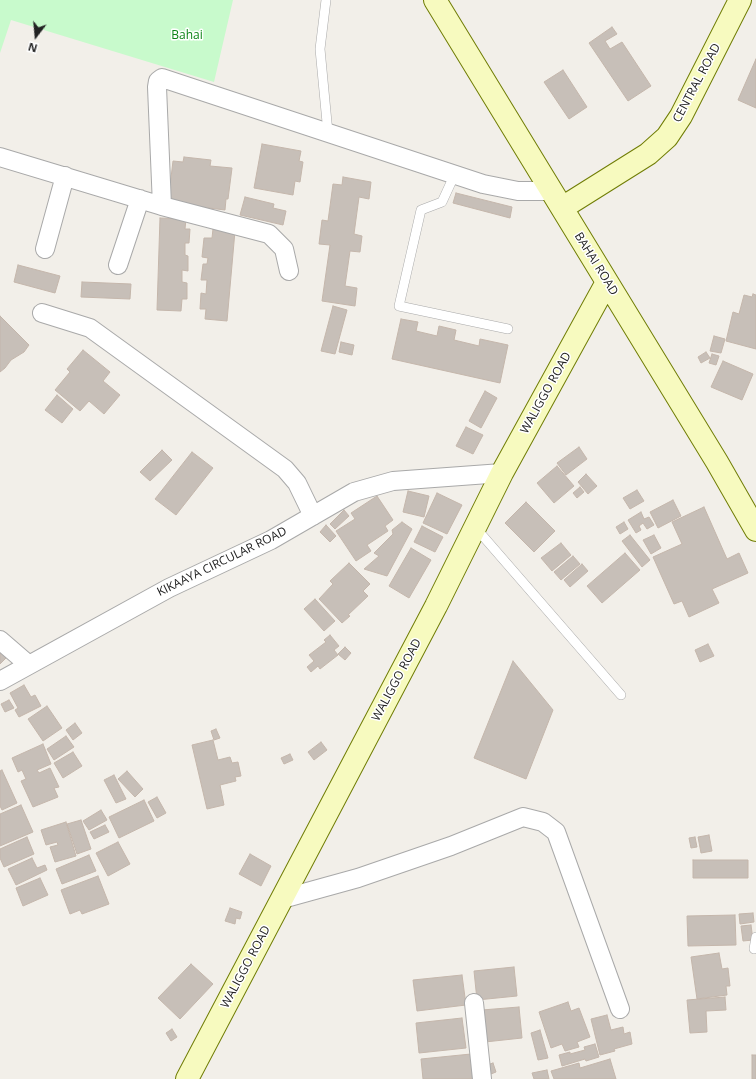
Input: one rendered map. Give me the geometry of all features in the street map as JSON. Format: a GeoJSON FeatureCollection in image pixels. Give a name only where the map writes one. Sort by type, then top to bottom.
{"type":"FeatureCollection","features":[{"type":"Feature","properties":{"kind":"street","name":"BAHAI ROAD"},"geometry":{"type":"LineString","coordinates":[[435,0],[556,200],[608,282],[717,462],[756,530]]}},
{"type":"Feature","properties":{"kind":"street","name":"CENTRAL ROAD"},"geometry":{"type":"LineString","coordinates":[[556,200],[648,154],[667,136],[682,116],[740,0]]}},
{"type":"Feature","properties":{"kind":"street"},"geometry":{"type":"LineString","coordinates":[[162,206],[156,87],[158,81],[162,78],[454,176],[556,200]]}},
{"type":"Feature","properties":{"kind":"street"},"geometry":{"type":"LineString","coordinates":[[0,157],[162,206],[269,234],[284,249],[288,271]]}},
{"type":"Feature","properties":{"kind":"street"},"geometry":{"type":"LineString","coordinates":[[45,249],[65,176]]}},
{"type":"Feature","properties":{"kind":"street"},"geometry":{"type":"LineString","coordinates":[[118,265],[140,199]]}},
{"type":"Feature","properties":{"kind":"street","name":"WALIGGO ROAD"},"geometry":{"type":"LineString","coordinates":[[187,1079],[436,606],[502,472],[608,282]]}},
{"type":"Feature","properties":{"kind":"street"},"geometry":{"type":"LineString","coordinates":[[42,313],[90,328],[285,469],[297,483],[313,516]]}},
{"type":"Feature","properties":{"kind":"street","name":"KIKAAYA CIRCULAR ROAD"},"geometry":{"type":"LineString","coordinates":[[0,681],[169,588],[235,558],[354,492],[393,481],[502,472]]}},
{"type":"Feature","properties":{"kind":"street"},"geometry":{"type":"LineString","coordinates":[[0,640],[29,664]]}},
{"type":"Feature","properties":{"kind":"street"},"geometry":{"type":"LineString","coordinates":[[282,899],[358,878],[451,846],[523,816],[543,822],[556,832],[620,1009]]}},
{"type":"Feature","properties":{"kind":"street"},"geometry":{"type":"LineString","coordinates":[[474,1003],[482,1079]]}},
{"type":"Feature","properties":{"kind":"lane"},"geometry":{"type":"LineString","coordinates":[[326,0],[320,49],[328,133]]}},
{"type":"Feature","properties":{"kind":"lane"},"geometry":{"type":"LineString","coordinates":[[454,176],[442,202],[421,210],[399,306],[508,329]]}},
{"type":"Feature","properties":{"kind":"lane"},"geometry":{"type":"LineString","coordinates":[[475,527],[621,695]]}},
{"type":"Feature","properties":{"kind":"lane"},"geometry":{"type":"LineString","coordinates":[[754,949],[756,937]]}},
{"type":"Feature","properties":{"kind":"green space","name":"Bahai"},"geometry":{"type":"Polygon","coordinates":[[[0,0],[233,0],[214,82],[11,20],[0,53],[0,0]]]}},
{"type":"Feature","properties":{"kind":"building"},"geometry":{"type":"Polygon","coordinates":[[[612,27],[617,34],[605,41],[610,49],[622,42],[651,86],[628,101],[589,43],[612,27]]]}},
{"type":"Feature","properties":{"kind":"building"},"geometry":{"type":"Polygon","coordinates":[[[756,59],[756,108],[738,100],[756,59]]]}},
{"type":"Feature","properties":{"kind":"building"},"geometry":{"type":"Polygon","coordinates":[[[563,70],[587,107],[569,119],[544,82],[563,70]]]}},
{"type":"Feature","properties":{"kind":"building"},"geometry":{"type":"Polygon","coordinates":[[[262,144],[301,151],[299,161],[303,162],[300,182],[295,181],[293,195],[254,188],[262,144]]]}},
{"type":"Feature","properties":{"kind":"building"},"geometry":{"type":"Polygon","coordinates":[[[184,157],[211,160],[210,166],[232,168],[225,210],[168,203],[173,161],[183,162],[184,157]]]}},
{"type":"Feature","properties":{"kind":"building"},"geometry":{"type":"Polygon","coordinates":[[[343,177],[371,182],[369,199],[359,197],[354,234],[362,236],[360,252],[350,251],[345,286],[357,288],[355,306],[322,301],[330,245],[319,244],[322,220],[328,221],[333,184],[342,185],[343,177]]]}},
{"type":"Feature","properties":{"kind":"building"},"geometry":{"type":"Polygon","coordinates":[[[456,193],[512,207],[510,218],[453,203],[456,193]]]}},
{"type":"Feature","properties":{"kind":"building"},"geometry":{"type":"Polygon","coordinates":[[[245,197],[274,204],[273,208],[286,211],[283,225],[240,215],[245,197]]]}},
{"type":"Feature","properties":{"kind":"building"},"geometry":{"type":"Polygon","coordinates":[[[160,218],[186,219],[185,229],[190,229],[189,243],[185,243],[185,255],[188,256],[188,271],[182,270],[182,282],[187,283],[187,299],[182,299],[181,311],[157,310],[160,218]]]}},
{"type":"Feature","properties":{"kind":"building"},"geometry":{"type":"Polygon","coordinates":[[[213,229],[235,231],[227,321],[205,319],[206,309],[200,309],[201,293],[206,294],[207,280],[201,280],[203,264],[207,264],[208,258],[202,257],[204,238],[212,238],[213,229]]]}},
{"type":"Feature","properties":{"kind":"building"},"geometry":{"type":"Polygon","coordinates":[[[18,265],[60,276],[55,293],[14,282],[18,265]]]}},
{"type":"Feature","properties":{"kind":"building"},"geometry":{"type":"Polygon","coordinates":[[[82,282],[131,284],[130,299],[81,297],[82,282]]]}},
{"type":"Feature","properties":{"kind":"building"},"geometry":{"type":"Polygon","coordinates":[[[753,294],[756,295],[756,349],[726,341],[733,312],[739,314],[744,295],[752,297],[753,294]]]}},
{"type":"Feature","properties":{"kind":"building"},"geometry":{"type":"Polygon","coordinates":[[[333,306],[347,310],[335,354],[321,351],[333,306]]]}},
{"type":"Feature","properties":{"kind":"building"},"geometry":{"type":"Polygon","coordinates":[[[0,316],[29,345],[24,352],[11,360],[0,372],[0,316]]]}},
{"type":"Feature","properties":{"kind":"building"},"geometry":{"type":"Polygon","coordinates":[[[401,319],[418,322],[416,331],[437,336],[439,326],[456,330],[454,340],[479,346],[480,339],[508,345],[500,383],[392,359],[401,319]]]}},
{"type":"Feature","properties":{"kind":"building"},"geometry":{"type":"Polygon","coordinates":[[[714,336],[725,339],[721,353],[710,351],[714,336]]]}},
{"type":"Feature","properties":{"kind":"building"},"geometry":{"type":"Polygon","coordinates":[[[341,342],[354,345],[352,355],[339,352],[341,342]]]}},
{"type":"Feature","properties":{"kind":"building"},"geometry":{"type":"Polygon","coordinates":[[[83,350],[110,372],[103,381],[120,395],[104,414],[89,401],[80,411],[55,390],[70,372],[67,369],[83,350]]]}},
{"type":"Feature","properties":{"kind":"building"},"geometry":{"type":"Polygon","coordinates":[[[706,352],[710,358],[701,363],[698,357],[706,352]]]}},
{"type":"Feature","properties":{"kind":"building"},"geometry":{"type":"Polygon","coordinates":[[[712,354],[719,356],[716,365],[709,363],[712,354]]]}},
{"type":"Feature","properties":{"kind":"building"},"geometry":{"type":"Polygon","coordinates":[[[723,361],[753,374],[742,400],[711,387],[723,361]]]}},
{"type":"Feature","properties":{"kind":"building"},"geometry":{"type":"Polygon","coordinates":[[[485,391],[497,398],[481,428],[469,421],[485,391]]]}},
{"type":"Feature","properties":{"kind":"building"},"geometry":{"type":"Polygon","coordinates":[[[57,395],[73,409],[62,423],[45,410],[57,395]]]}},
{"type":"Feature","properties":{"kind":"building"},"geometry":{"type":"Polygon","coordinates":[[[466,427],[483,435],[473,454],[456,446],[466,427]]]}},
{"type":"Feature","properties":{"kind":"building"},"geometry":{"type":"Polygon","coordinates":[[[579,447],[587,459],[566,475],[557,463],[579,447]]]}},
{"type":"Feature","properties":{"kind":"building"},"geometry":{"type":"Polygon","coordinates":[[[162,450],[172,460],[150,481],[140,472],[162,450]]]}},
{"type":"Feature","properties":{"kind":"building"},"geometry":{"type":"Polygon","coordinates":[[[192,452],[213,468],[176,515],[155,499],[192,452]]]}},
{"type":"Feature","properties":{"kind":"building"},"geometry":{"type":"Polygon","coordinates":[[[557,466],[574,486],[554,503],[537,483],[557,466]]]}},
{"type":"Feature","properties":{"kind":"building"},"geometry":{"type":"Polygon","coordinates":[[[586,474],[597,486],[588,494],[578,482],[586,474]]]}},
{"type":"Feature","properties":{"kind":"building"},"geometry":{"type":"Polygon","coordinates":[[[580,487],[584,492],[577,498],[573,493],[580,487]]]}},
{"type":"Feature","properties":{"kind":"building"},"geometry":{"type":"Polygon","coordinates":[[[637,490],[644,501],[630,509],[623,498],[637,490]]]}},
{"type":"Feature","properties":{"kind":"building"},"geometry":{"type":"Polygon","coordinates":[[[408,491],[429,496],[424,517],[403,512],[408,491]]]}},
{"type":"Feature","properties":{"kind":"building"},"geometry":{"type":"Polygon","coordinates":[[[437,493],[462,505],[447,534],[423,523],[437,493]]]}},
{"type":"Feature","properties":{"kind":"building"},"geometry":{"type":"Polygon","coordinates":[[[377,496],[393,520],[385,526],[388,531],[367,545],[371,551],[356,561],[336,531],[355,519],[351,513],[377,496]]]}},
{"type":"Feature","properties":{"kind":"building"},"geometry":{"type":"Polygon","coordinates":[[[673,500],[681,516],[658,528],[650,512],[673,500]]]}},
{"type":"Feature","properties":{"kind":"building"},"geometry":{"type":"Polygon","coordinates":[[[526,502],[555,531],[534,552],[505,523],[526,502]]]}},
{"type":"Feature","properties":{"kind":"building"},"geometry":{"type":"Polygon","coordinates":[[[704,507],[727,559],[739,553],[748,573],[712,589],[719,603],[689,617],[682,601],[674,604],[653,557],[682,544],[672,522],[704,507]]]}},
{"type":"Feature","properties":{"kind":"building"},"geometry":{"type":"Polygon","coordinates":[[[344,510],[349,516],[335,529],[330,524],[344,510]]]}},
{"type":"Feature","properties":{"kind":"building"},"geometry":{"type":"Polygon","coordinates":[[[641,512],[644,519],[649,517],[654,525],[647,529],[643,523],[639,526],[641,530],[636,533],[628,520],[641,512]]]}},
{"type":"Feature","properties":{"kind":"building"},"geometry":{"type":"Polygon","coordinates":[[[402,522],[412,529],[387,576],[364,569],[379,556],[374,553],[393,534],[392,530],[402,522]]]}},
{"type":"Feature","properties":{"kind":"building"},"geometry":{"type":"Polygon","coordinates":[[[624,522],[628,529],[620,534],[616,527],[624,522]]]}},
{"type":"Feature","properties":{"kind":"building"},"geometry":{"type":"Polygon","coordinates":[[[326,525],[336,536],[330,542],[320,532],[326,525]]]}},
{"type":"Feature","properties":{"kind":"building"},"geometry":{"type":"Polygon","coordinates":[[[422,526],[443,537],[435,552],[414,542],[422,526]]]}},
{"type":"Feature","properties":{"kind":"building"},"geometry":{"type":"Polygon","coordinates":[[[630,535],[650,560],[642,567],[622,541],[630,535]]]}},
{"type":"Feature","properties":{"kind":"building"},"geometry":{"type":"Polygon","coordinates":[[[654,535],[661,548],[651,554],[643,540],[654,535]]]}},
{"type":"Feature","properties":{"kind":"building"},"geometry":{"type":"Polygon","coordinates":[[[561,543],[571,555],[552,571],[541,558],[561,543]]]}},
{"type":"Feature","properties":{"kind":"building"},"geometry":{"type":"Polygon","coordinates":[[[411,548],[431,560],[409,598],[389,586],[411,548]]]}},
{"type":"Feature","properties":{"kind":"building"},"geometry":{"type":"Polygon","coordinates":[[[625,553],[640,570],[602,603],[587,586],[625,553]]]}},
{"type":"Feature","properties":{"kind":"building"},"geometry":{"type":"Polygon","coordinates":[[[573,556],[580,564],[561,580],[554,572],[573,556]]]}},
{"type":"Feature","properties":{"kind":"building"},"geometry":{"type":"Polygon","coordinates":[[[349,563],[370,584],[363,591],[368,596],[348,615],[350,616],[342,623],[319,599],[333,584],[330,581],[349,563]]]}},
{"type":"Feature","properties":{"kind":"building"},"geometry":{"type":"Polygon","coordinates":[[[582,564],[588,571],[570,587],[564,580],[582,564]]]}},
{"type":"Feature","properties":{"kind":"building"},"geometry":{"type":"Polygon","coordinates":[[[315,599],[335,621],[324,631],[304,609],[315,599]]]}},
{"type":"Feature","properties":{"kind":"building"},"geometry":{"type":"Polygon","coordinates":[[[330,635],[339,646],[334,650],[338,655],[320,669],[318,666],[311,672],[307,667],[314,661],[309,655],[326,642],[324,640],[330,635]]]}},
{"type":"Feature","properties":{"kind":"building"},"geometry":{"type":"Polygon","coordinates":[[[708,644],[714,656],[700,662],[695,650],[708,644]]]}},
{"type":"Feature","properties":{"kind":"building"},"geometry":{"type":"Polygon","coordinates":[[[0,646],[9,655],[0,664],[0,646]]]}},
{"type":"Feature","properties":{"kind":"building"},"geometry":{"type":"Polygon","coordinates":[[[345,647],[351,653],[345,660],[338,654],[345,647]]]}},
{"type":"Feature","properties":{"kind":"building"},"geometry":{"type":"Polygon","coordinates":[[[513,661],[553,710],[526,779],[474,758],[513,661]]]}},
{"type":"Feature","properties":{"kind":"building"},"geometry":{"type":"Polygon","coordinates":[[[24,685],[31,697],[35,695],[41,706],[19,717],[15,710],[18,708],[10,693],[24,685]]]}},
{"type":"Feature","properties":{"kind":"building"},"geometry":{"type":"Polygon","coordinates":[[[9,700],[14,708],[5,712],[1,704],[9,700]]]}},
{"type":"Feature","properties":{"kind":"building"},"geometry":{"type":"Polygon","coordinates":[[[47,706],[62,728],[43,741],[28,719],[47,706]]]}},
{"type":"Feature","properties":{"kind":"building"},"geometry":{"type":"Polygon","coordinates":[[[75,723],[82,733],[73,740],[66,730],[75,723]]]}},
{"type":"Feature","properties":{"kind":"building"},"geometry":{"type":"Polygon","coordinates":[[[216,729],[220,738],[214,740],[211,731],[216,729]]]}},
{"type":"Feature","properties":{"kind":"building"},"geometry":{"type":"Polygon","coordinates":[[[66,736],[74,747],[54,760],[47,749],[66,736]]]}},
{"type":"Feature","properties":{"kind":"building"},"geometry":{"type":"Polygon","coordinates":[[[213,740],[218,760],[230,757],[232,763],[238,762],[241,776],[235,777],[236,781],[220,785],[224,805],[207,809],[192,745],[213,740]]]}},
{"type":"Feature","properties":{"kind":"building"},"geometry":{"type":"Polygon","coordinates":[[[321,742],[327,750],[314,760],[308,752],[321,742]]]}},
{"type":"Feature","properties":{"kind":"building"},"geometry":{"type":"Polygon","coordinates":[[[43,744],[51,764],[37,770],[39,773],[50,768],[59,787],[54,788],[58,797],[33,807],[21,781],[26,779],[22,770],[18,772],[12,758],[43,744]]]}},
{"type":"Feature","properties":{"kind":"building"},"geometry":{"type":"Polygon","coordinates":[[[73,752],[82,766],[63,778],[54,763],[73,752]]]}},
{"type":"Feature","properties":{"kind":"building"},"geometry":{"type":"Polygon","coordinates":[[[290,754],[293,760],[284,764],[281,758],[290,754]]]}},
{"type":"Feature","properties":{"kind":"building"},"geometry":{"type":"Polygon","coordinates":[[[2,770],[17,803],[2,810],[0,806],[0,771],[2,770]]]}},
{"type":"Feature","properties":{"kind":"building"},"geometry":{"type":"Polygon","coordinates":[[[127,771],[143,789],[135,797],[118,779],[127,771]]]}},
{"type":"Feature","properties":{"kind":"building"},"geometry":{"type":"Polygon","coordinates":[[[114,775],[126,799],[116,803],[104,780],[114,775]]]}},
{"type":"Feature","properties":{"kind":"building"},"geometry":{"type":"Polygon","coordinates":[[[157,797],[166,813],[157,818],[148,802],[157,797]]]}},
{"type":"Feature","properties":{"kind":"building"},"geometry":{"type":"Polygon","coordinates":[[[144,800],[154,821],[119,838],[109,817],[144,800]]]}},
{"type":"Feature","properties":{"kind":"building"},"geometry":{"type":"Polygon","coordinates":[[[21,805],[33,832],[0,846],[0,814],[21,805]]]}},
{"type":"Feature","properties":{"kind":"building"},"geometry":{"type":"Polygon","coordinates":[[[101,810],[107,820],[89,830],[83,821],[101,810]]]}},
{"type":"Feature","properties":{"kind":"building"},"geometry":{"type":"Polygon","coordinates":[[[81,820],[91,849],[77,854],[67,824],[81,820]]]}},
{"type":"Feature","properties":{"kind":"building"},"geometry":{"type":"Polygon","coordinates":[[[66,822],[76,856],[55,862],[50,847],[58,845],[57,842],[46,845],[41,830],[66,822]]]}},
{"type":"Feature","properties":{"kind":"building"},"geometry":{"type":"Polygon","coordinates":[[[105,825],[109,832],[94,839],[90,832],[105,825]]]}},
{"type":"Feature","properties":{"kind":"building"},"geometry":{"type":"Polygon","coordinates":[[[709,835],[712,851],[701,853],[698,837],[709,835]]]}},
{"type":"Feature","properties":{"kind":"building"},"geometry":{"type":"Polygon","coordinates":[[[27,837],[34,854],[4,867],[0,858],[0,849],[27,837]]]}},
{"type":"Feature","properties":{"kind":"building"},"geometry":{"type":"Polygon","coordinates":[[[695,837],[697,847],[691,848],[689,838],[695,837]]]}},
{"type":"Feature","properties":{"kind":"building"},"geometry":{"type":"Polygon","coordinates":[[[118,842],[130,864],[108,876],[96,853],[118,842]]]}},
{"type":"Feature","properties":{"kind":"building"},"geometry":{"type":"Polygon","coordinates":[[[250,854],[271,866],[261,886],[239,874],[250,854]]]}},
{"type":"Feature","properties":{"kind":"building"},"geometry":{"type":"Polygon","coordinates":[[[89,855],[96,871],[62,884],[56,869],[89,855]]]}},
{"type":"Feature","properties":{"kind":"building"},"geometry":{"type":"Polygon","coordinates":[[[32,858],[37,868],[45,865],[47,870],[16,885],[8,869],[32,858]]]}},
{"type":"Feature","properties":{"kind":"building"},"geometry":{"type":"Polygon","coordinates":[[[693,860],[748,860],[748,878],[693,878],[693,860]]]}},
{"type":"Feature","properties":{"kind":"building"},"geometry":{"type":"Polygon","coordinates":[[[98,876],[109,904],[82,914],[80,910],[70,914],[61,890],[98,876]]]}},
{"type":"Feature","properties":{"kind":"building"},"geometry":{"type":"Polygon","coordinates":[[[40,878],[48,895],[23,906],[16,888],[40,878]]]}},
{"type":"Feature","properties":{"kind":"building"},"geometry":{"type":"Polygon","coordinates":[[[230,908],[242,912],[240,919],[236,918],[235,924],[225,921],[230,908]]]}},
{"type":"Feature","properties":{"kind":"building"},"geometry":{"type":"Polygon","coordinates":[[[753,913],[754,922],[740,924],[739,914],[753,913]]]}},
{"type":"Feature","properties":{"kind":"building"},"geometry":{"type":"Polygon","coordinates":[[[735,915],[736,945],[688,946],[687,916],[735,915]]]}},
{"type":"Feature","properties":{"kind":"building"},"geometry":{"type":"Polygon","coordinates":[[[751,925],[753,940],[743,941],[741,926],[751,925]]]}},
{"type":"Feature","properties":{"kind":"building"},"geometry":{"type":"Polygon","coordinates":[[[719,953],[722,969],[728,968],[730,986],[726,986],[727,995],[697,999],[691,957],[719,953]]]}},
{"type":"Feature","properties":{"kind":"building"},"geometry":{"type":"Polygon","coordinates":[[[191,964],[213,984],[180,1019],[158,998],[191,964]]]}},
{"type":"Feature","properties":{"kind":"building"},"geometry":{"type":"Polygon","coordinates":[[[514,967],[517,996],[477,1000],[474,971],[514,967]]]}},
{"type":"Feature","properties":{"kind":"building"},"geometry":{"type":"Polygon","coordinates":[[[462,975],[466,1005],[417,1011],[413,980],[462,975]]]}},
{"type":"Feature","properties":{"kind":"building"},"geometry":{"type":"Polygon","coordinates":[[[725,997],[726,1010],[706,1011],[707,1032],[690,1033],[687,1000],[725,997]]]}},
{"type":"Feature","properties":{"kind":"building"},"geometry":{"type":"Polygon","coordinates":[[[568,1002],[571,1011],[579,1008],[590,1037],[577,1042],[579,1047],[565,1051],[562,1044],[551,1048],[539,1012],[568,1002]]]}},
{"type":"Feature","properties":{"kind":"building"},"geometry":{"type":"Polygon","coordinates":[[[519,1007],[522,1038],[485,1042],[482,1010],[519,1007]]]}},
{"type":"Feature","properties":{"kind":"building"},"geometry":{"type":"Polygon","coordinates":[[[607,1015],[611,1030],[623,1027],[624,1034],[630,1032],[632,1044],[600,1055],[591,1019],[607,1015]]]}},
{"type":"Feature","properties":{"kind":"building"},"geometry":{"type":"Polygon","coordinates":[[[462,1018],[466,1048],[419,1053],[416,1023],[462,1018]]]}},
{"type":"Feature","properties":{"kind":"building"},"geometry":{"type":"Polygon","coordinates":[[[172,1029],[177,1037],[171,1041],[166,1033],[172,1029]]]}},
{"type":"Feature","properties":{"kind":"building"},"geometry":{"type":"Polygon","coordinates":[[[540,1030],[548,1058],[538,1060],[531,1033],[540,1030]]]}},
{"type":"Feature","properties":{"kind":"building"},"geometry":{"type":"Polygon","coordinates":[[[595,1044],[599,1057],[586,1061],[585,1059],[562,1066],[559,1055],[585,1050],[584,1047],[595,1044]]]}},
{"type":"Feature","properties":{"kind":"building"},"geometry":{"type":"Polygon","coordinates":[[[471,1054],[474,1079],[423,1079],[421,1059],[471,1054]]]}},
{"type":"Feature","properties":{"kind":"building"},"geometry":{"type":"Polygon","coordinates":[[[752,1055],[756,1055],[756,1079],[752,1079],[752,1055]]]}},
{"type":"Feature","properties":{"kind":"building"},"geometry":{"type":"Polygon","coordinates":[[[610,1059],[616,1079],[554,1079],[551,1071],[579,1063],[580,1068],[610,1059]]]}},
{"type":"Feature","properties":{"kind":"building"},"geometry":{"type":"Polygon","coordinates":[[[493,1063],[496,1072],[491,1074],[487,1065],[493,1063]]]}},
{"type":"Feature","properties":{"kind":"building"},"geometry":{"type":"Polygon","coordinates":[[[547,1070],[549,1079],[534,1079],[532,1073],[547,1070]]]}}]}
